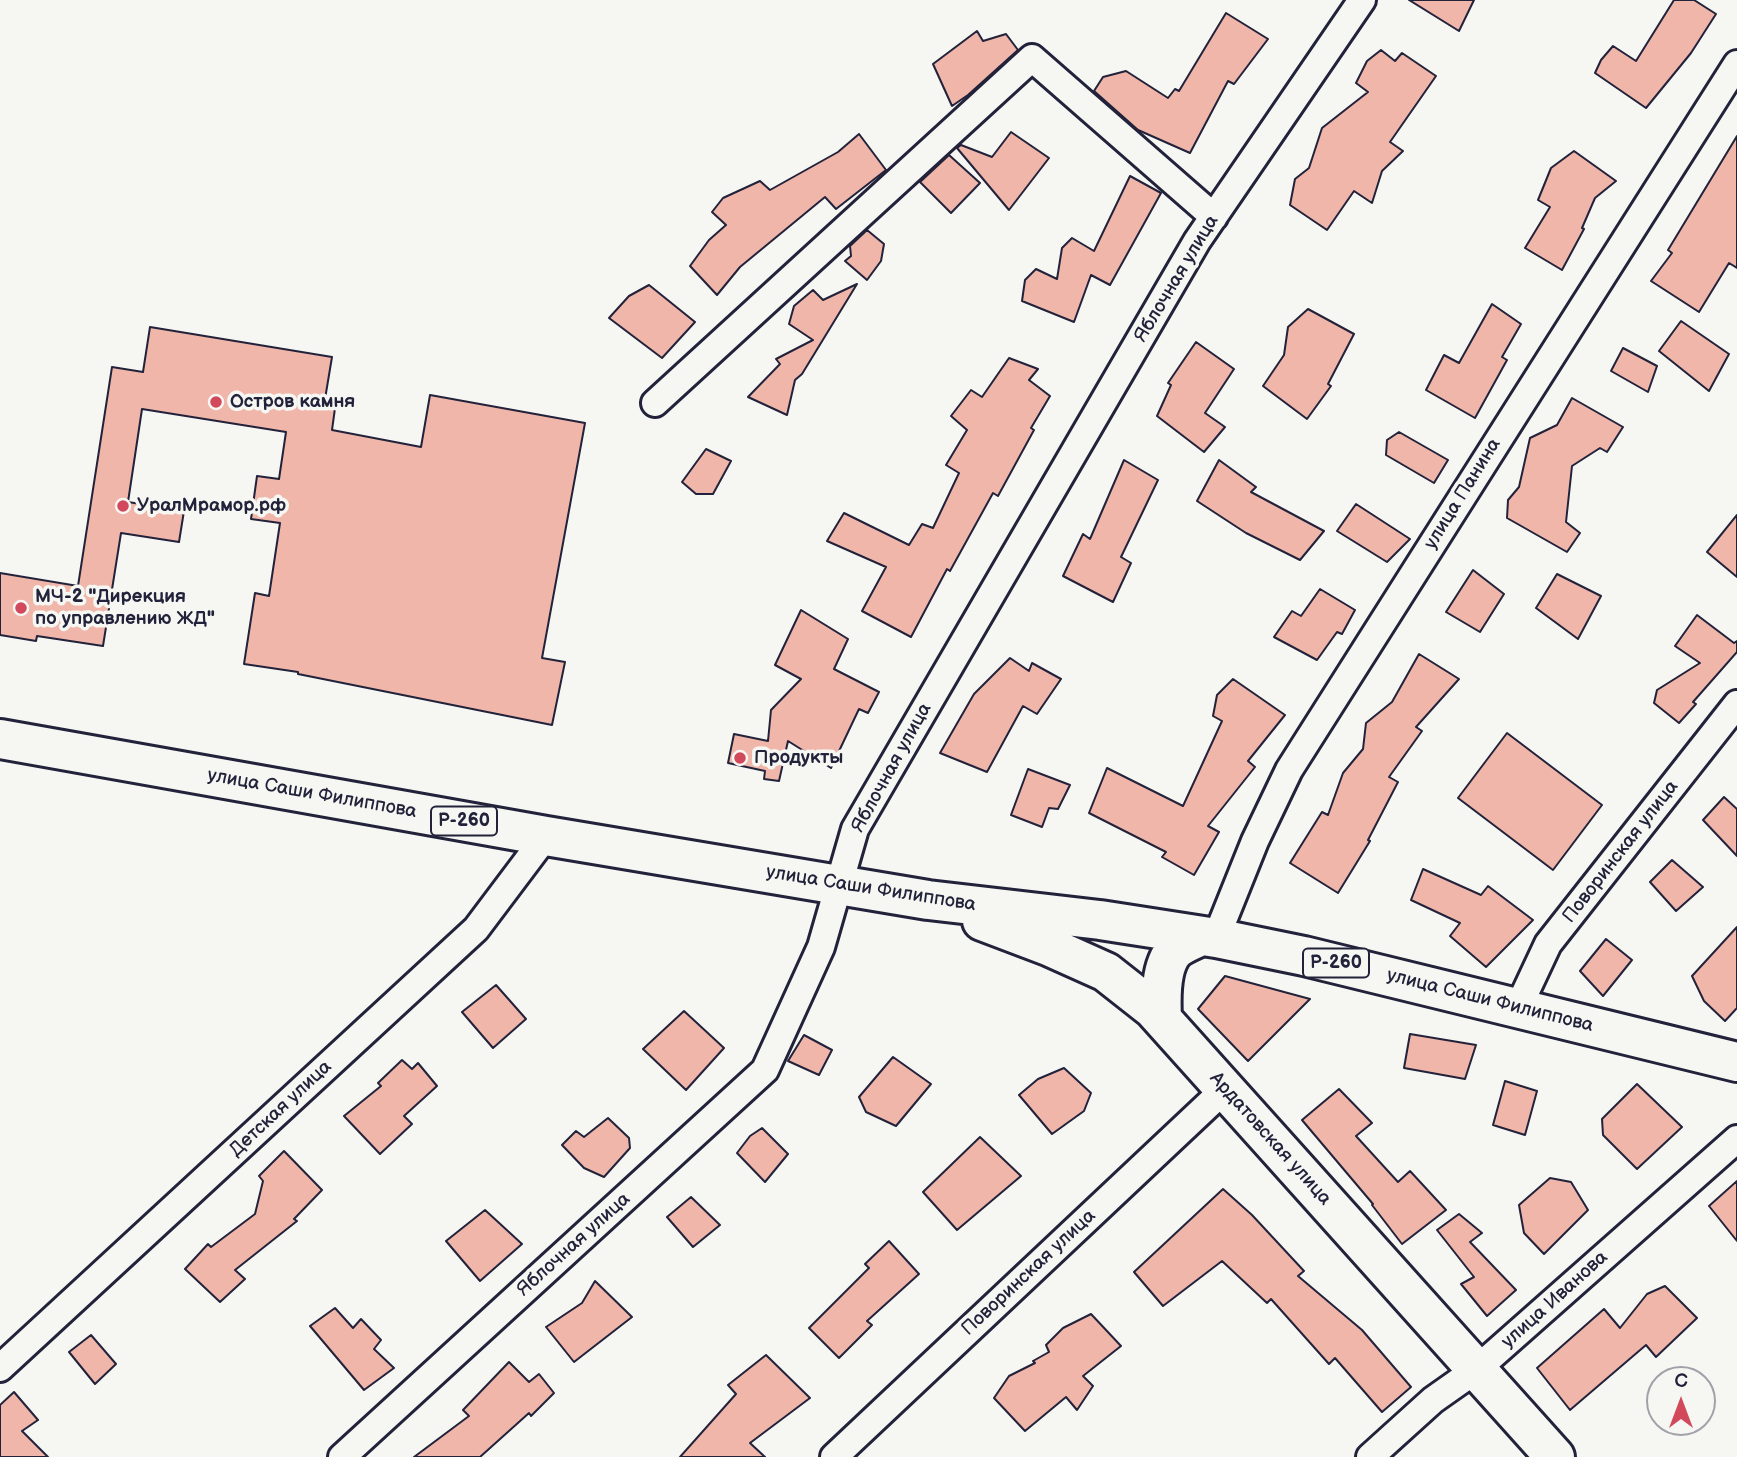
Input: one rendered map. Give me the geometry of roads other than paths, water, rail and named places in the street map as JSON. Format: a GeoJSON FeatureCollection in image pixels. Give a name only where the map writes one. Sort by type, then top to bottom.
{"type":"FeatureCollection","features":[{"type":"Feature","properties":{"kind":"highway","name":"улица Саши Филиппова"},"geometry":{"type":"LineString","coordinates":[[0,739],[546,836],[928,900],[1100,920],[1208,937],[1304,956],[1737,1062]]}},
{"type":"Feature","properties":{"kind":"highway","name":"Ардатовская улица"},"geometry":{"type":"LineString","coordinates":[[928,900],[1048,946],[1106,972],[1162,1018],[1555,1457]]}},
{"type":"Feature","properties":{"kind":"highway"},"geometry":{"type":"LineString","coordinates":[[1162,1018],[1161,998],[1169,960],[1176,950],[1208,937]]}},
{"type":"Feature","properties":{"kind":"street","name":"Яблочная улица"},"geometry":{"type":"LineString","coordinates":[[342,1457],[765,1070],[821,947],[855,829],[1197,242],[1362,0]]}},
{"type":"Feature","properties":{"kind":"street"},"geometry":{"type":"LineString","coordinates":[[655,403],[1032,58],[1214,217]]}},
{"type":"Feature","properties":{"kind":"street","name":"улица Панина"},"geometry":{"type":"LineString","coordinates":[[1208,937],[1289,769],[1737,64]]}},
{"type":"Feature","properties":{"kind":"street","name":"Поворинская улица"},"geometry":{"type":"LineString","coordinates":[[1518,1008],[1548,944],[1737,704]]}},
{"type":"Feature","properties":{"kind":"street","name":"Детская улица"},"geometry":{"type":"LineString","coordinates":[[0,1368],[476,929],[546,836]]}},
{"type":"Feature","properties":{"kind":"street","name":"Поворинская улица"},"geometry":{"type":"LineString","coordinates":[[834,1457],[1224,1089]]}},
{"type":"Feature","properties":{"kind":"street","name":"улица Иванова"},"geometry":{"type":"LineString","coordinates":[[1370,1457],[1433,1400],[1477,1369],[1737,1139]]}},
{"type":"Feature","properties":{"kind":"place","name":"Остров камня"},"geometry":{"type":"Point","coordinates":[216,402]}},
{"type":"Feature","properties":{"kind":"place","name":"УралМрамор.рф"},"geometry":{"type":"Point","coordinates":[123,506]}},
{"type":"Feature","properties":{"kind":"place","name":"МЧ-2 \"Дирекция по управлению ЖД\""},"geometry":{"type":"Point","coordinates":[21,608]}},
{"type":"Feature","properties":{"kind":"place","name":"Продукты"},"geometry":{"type":"Point","coordinates":[740,758]}}]}
